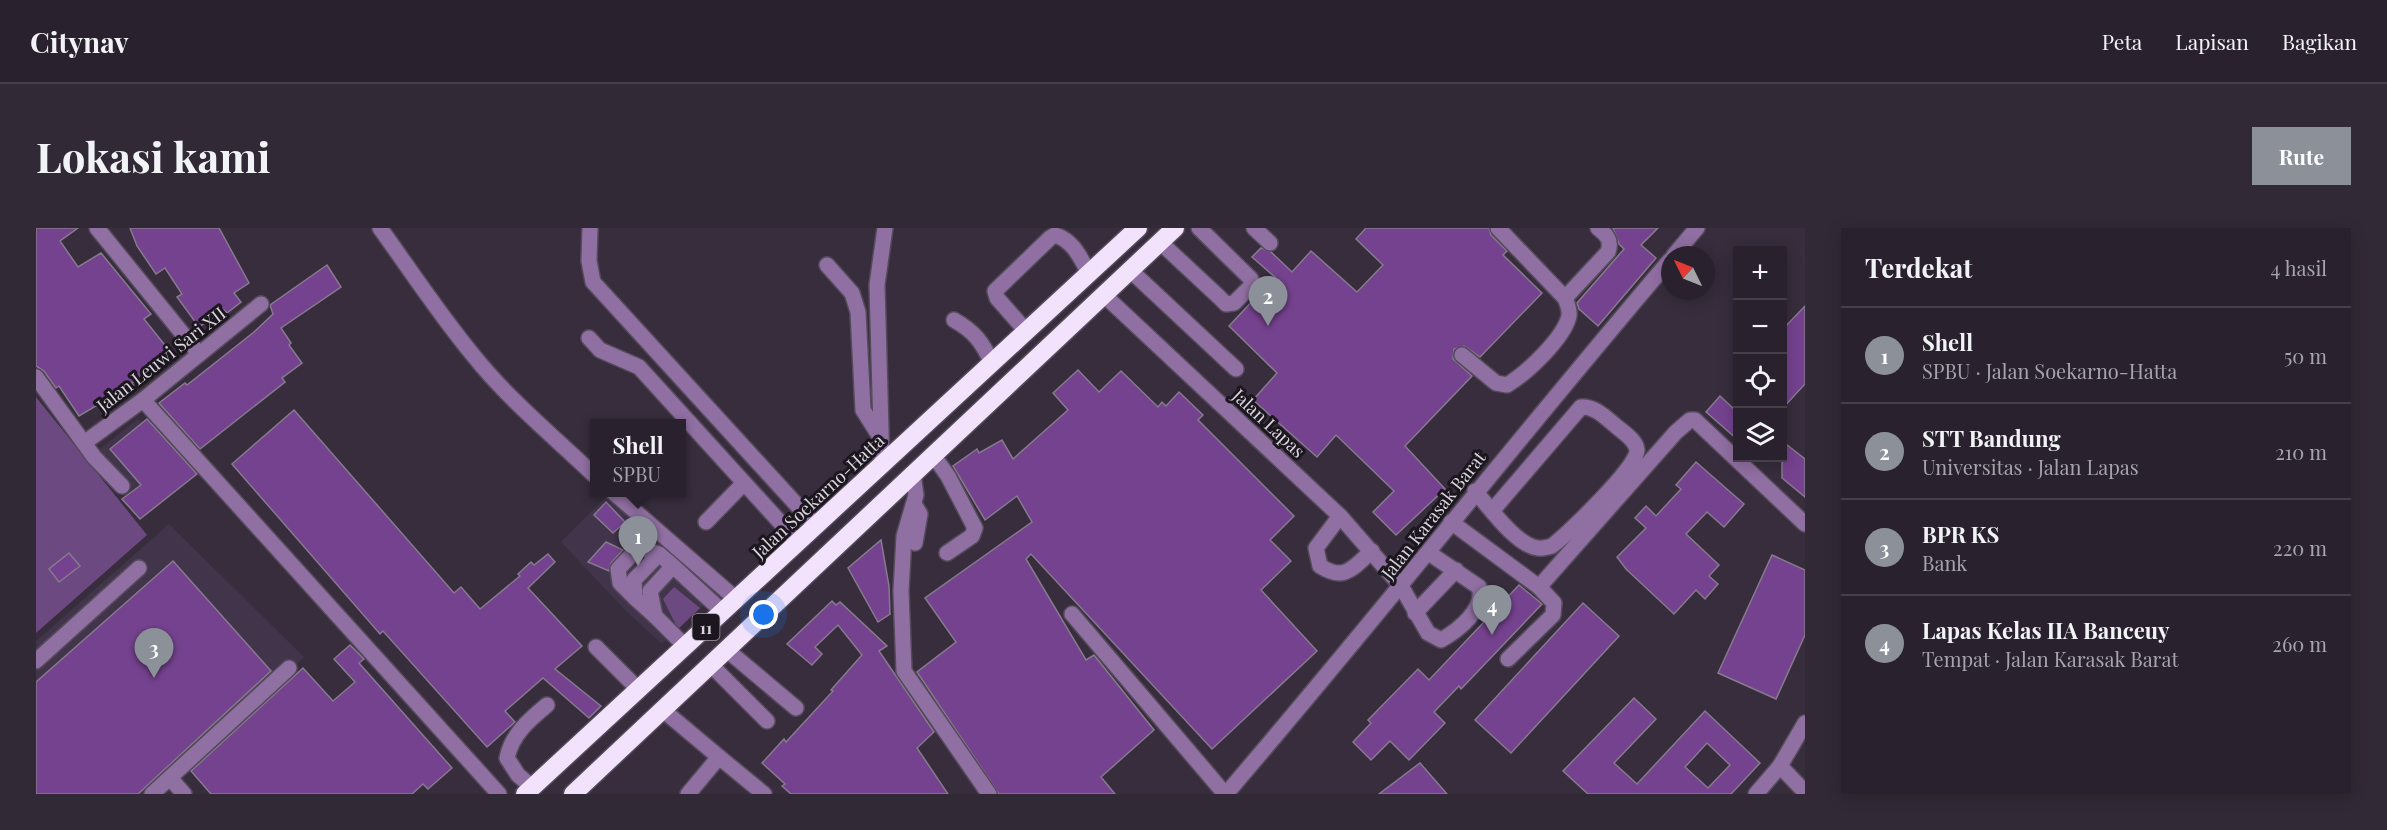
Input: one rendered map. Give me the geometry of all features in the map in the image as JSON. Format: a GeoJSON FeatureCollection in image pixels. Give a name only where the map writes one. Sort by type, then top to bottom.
{"type":"FeatureCollection","features":[{"type":"Feature","properties":{"kind":"highway","name":"Jalan Soekarno-Hatta"},"geometry":{"type":"LineString","coordinates":[[528,791],[1138,228]]}},
{"type":"Feature","properties":{"kind":"highway","name":"11"},"geometry":{"type":"LineString","coordinates":[[573,794],[1175,228]]}},
{"type":"Feature","properties":{"kind":"street"},"geometry":{"type":"LineString","coordinates":[[97,228],[199,354]]}},
{"type":"Feature","properties":{"kind":"street"},"geometry":{"type":"LineString","coordinates":[[380,228],[426,295],[473,356],[590,471]]}},
{"type":"Feature","properties":{"kind":"street"},"geometry":{"type":"LineString","coordinates":[[590,228],[588,261],[593,282],[816,526]]}},
{"type":"Feature","properties":{"kind":"street"},"geometry":{"type":"LineString","coordinates":[[884,463],[880,437],[877,285],[885,228]]}},
{"type":"Feature","properties":{"kind":"street"},"geometry":{"type":"LineString","coordinates":[[1160,242],[1226,304],[1234,303],[1252,285],[1251,279],[1199,228]]}},
{"type":"Feature","properties":{"kind":"street"},"geometry":{"type":"LineString","coordinates":[[1254,228],[1270,243]]}},
{"type":"Feature","properties":{"kind":"street"},"geometry":{"type":"LineString","coordinates":[[1565,297],[1608,252],[1610,245],[1607,236],[1599,228]]}},
{"type":"Feature","properties":{"kind":"street"},"geometry":{"type":"LineString","coordinates":[[1682,246],[1697,228]]}},
{"type":"Feature","properties":{"kind":"street"},"geometry":{"type":"LineString","coordinates":[[1462,355],[1496,383],[1507,385],[1536,362],[1566,324],[1569,312],[1565,297],[1500,229]]}},
{"type":"Feature","properties":{"kind":"street"},"geometry":{"type":"LineString","coordinates":[[1027,332],[997,298],[995,291],[1050,238],[1056,235],[1062,237],[1076,250],[1089,273]]}},
{"type":"Feature","properties":{"kind":"street"},"geometry":{"type":"LineString","coordinates":[[827,265],[852,293],[858,312],[863,410],[880,437]]}},
{"type":"Feature","properties":{"kind":"street"},"geometry":{"type":"LineString","coordinates":[[1130,270],[1236,369]]}},
{"type":"Feature","properties":{"kind":"street","name":"Jalan Karasak Barat"},"geometry":{"type":"LineString","coordinates":[[1226,794],[1429,553],[1475,491],[1661,271]]}},
{"type":"Feature","properties":{"kind":"street","name":"Jalan Lapas"},"geometry":{"type":"LineString","coordinates":[[1104,295],[1340,516],[1401,586],[1428,633],[1442,640],[1453,633],[1478,607],[1481,595],[1479,587],[1456,570]]}},
{"type":"Feature","properties":{"kind":"street","name":"Jalan Leuwi Sari XII"},"geometry":{"type":"LineString","coordinates":[[84,443],[143,400],[261,304]]}},
{"type":"Feature","properties":{"kind":"street"},"geometry":{"type":"LineString","coordinates":[[954,320],[973,331],[982,342],[992,363]]}},
{"type":"Feature","properties":{"kind":"street"},"geometry":{"type":"LineString","coordinates":[[589,338],[600,350],[639,366],[798,542]]}},
{"type":"Feature","properties":{"kind":"street"},"geometry":{"type":"LineString","coordinates":[[36,377],[94,457],[122,486]]}},
{"type":"Feature","properties":{"kind":"street"},"geometry":{"type":"LineString","coordinates":[[1554,396],[1575,412]]}},
{"type":"Feature","properties":{"kind":"street"},"geometry":{"type":"LineString","coordinates":[[143,400],[499,794]]}},
{"type":"Feature","properties":{"kind":"street"},"geometry":{"type":"LineString","coordinates":[[1475,491],[1492,511],[1526,544],[1539,549],[1552,546],[1612,487],[1636,459],[1637,451],[1634,442],[1609,420],[1587,406],[1575,412],[1492,511]]}},
{"type":"Feature","properties":{"kind":"street"},"geometry":{"type":"LineString","coordinates":[[1539,587],[1648,462],[1690,420],[1701,423],[1805,524]]}},
{"type":"Feature","properties":{"kind":"street"},"geometry":{"type":"LineString","coordinates":[[933,455],[948,476],[975,528],[972,536],[946,553]]}},
{"type":"Feature","properties":{"kind":"street"},"geometry":{"type":"LineString","coordinates":[[913,474],[916,495],[904,536],[901,591],[904,671],[989,794]]}},
{"type":"Feature","properties":{"kind":"street"},"geometry":{"type":"LineString","coordinates":[[706,522],[744,483]]}},
{"type":"Feature","properties":{"kind":"street"},"geometry":{"type":"LineString","coordinates":[[618,497],[729,606]]}},
{"type":"Feature","properties":{"kind":"street"},"geometry":{"type":"LineString","coordinates":[[914,504],[920,514],[915,543]]}},
{"type":"Feature","properties":{"kind":"street"},"geometry":{"type":"LineString","coordinates":[[1340,516],[1317,548],[1320,566],[1333,574],[1343,574],[1372,551]]}},
{"type":"Feature","properties":{"kind":"street"},"geometry":{"type":"LineString","coordinates":[[1451,522],[1539,587],[1554,603],[1553,615],[1508,659]]}},
{"type":"Feature","properties":{"kind":"street"},"geometry":{"type":"LineString","coordinates":[[686,646],[620,583],[618,569],[639,548],[659,554],[729,606]]}},
{"type":"Feature","properties":{"kind":"street"},"geometry":{"type":"LineString","coordinates":[[1415,613],[1456,570],[1429,553]]}},
{"type":"Feature","properties":{"kind":"street"},"geometry":{"type":"LineString","coordinates":[[655,616],[650,591],[673,566]]}},
{"type":"Feature","properties":{"kind":"street"},"geometry":{"type":"LineString","coordinates":[[36,661],[139,568]]}},
{"type":"Feature","properties":{"kind":"street"},"geometry":{"type":"LineString","coordinates":[[1072,614],[1226,794]]}},
{"type":"Feature","properties":{"kind":"street"},"geometry":{"type":"LineString","coordinates":[[596,647],[638,689]]}},
{"type":"Feature","properties":{"kind":"street"},"geometry":{"type":"LineString","coordinates":[[727,650],[796,708]]}},
{"type":"Feature","properties":{"kind":"street"},"geometry":{"type":"LineString","coordinates":[[711,665],[766,721]]}},
{"type":"Feature","properties":{"kind":"street"},"geometry":{"type":"LineString","coordinates":[[152,794],[289,668]]}},
{"type":"Feature","properties":{"kind":"street"},"geometry":{"type":"LineString","coordinates":[[528,791],[507,758],[510,743],[524,724],[547,705]]}},
{"type":"Feature","properties":{"kind":"street"},"geometry":{"type":"LineString","coordinates":[[663,710],[764,794]]}},
{"type":"Feature","properties":{"kind":"street"},"geometry":{"type":"LineString","coordinates":[[1756,794],[1780,766],[1805,723]]}},
{"type":"Feature","properties":{"kind":"street"},"geometry":{"type":"LineString","coordinates":[[688,794],[719,757]]}},
{"type":"Feature","properties":{"kind":"street"},"geometry":{"type":"LineString","coordinates":[[1780,766],[1805,792]]}},
{"type":"Feature","properties":{"kind":"street"},"geometry":{"type":"LineString","coordinates":[[170,778],[184,794]]}},
{"type":"Feature","properties":{"kind":"shaded area"},"geometry":{"type":"Polygon","coordinates":[[[36,397],[147,535],[36,633],[36,397]]]}},
{"type":"Feature","properties":{"kind":"shaded area"},"geometry":{"type":"Polygon","coordinates":[[[138,419],[184,470],[141,516],[89,457],[138,419]]]}},
{"type":"Feature","properties":{"kind":"shaded area"},"geometry":{"type":"Polygon","coordinates":[[[606,497],[612,497],[719,591],[662,644],[626,611],[561,542],[606,497]]]}},
{"type":"Feature","properties":{"kind":"shaded area"},"geometry":{"type":"Polygon","coordinates":[[[169,524],[304,657],[163,794],[36,794],[36,641],[169,524]]]}},
{"type":"Feature","properties":{"kind":"shaded area"},"geometry":{"type":"Polygon","coordinates":[[[674,587],[700,608],[678,629],[663,599],[674,587]]]}},
{"type":"Feature","properties":{"kind":"building"},"geometry":{"type":"Polygon","coordinates":[[[36,228],[78,228],[60,241],[78,267],[101,253],[151,314],[144,319],[168,349],[166,351],[169,354],[132,383],[134,386],[122,393],[121,391],[79,416],[59,386],[56,388],[44,371],[36,366],[36,228]]]}},
{"type":"Feature","properties":{"kind":"building"},"geometry":{"type":"Polygon","coordinates":[[[130,228],[219,228],[249,283],[234,293],[241,302],[227,313],[224,310],[199,327],[177,297],[182,294],[165,268],[156,274],[137,246],[130,228]]]}},
{"type":"Feature","properties":{"kind":"building"},"geometry":{"type":"Polygon","coordinates":[[[1366,228],[1489,228],[1491,235],[1507,251],[1503,255],[1542,293],[1480,357],[1464,346],[1454,349],[1453,359],[1472,376],[1405,446],[1445,489],[1396,535],[1373,512],[1394,491],[1336,435],[1317,457],[1253,400],[1277,373],[1229,326],[1275,277],[1252,257],[1261,248],[1271,252],[1292,272],[1311,251],[1357,292],[1383,265],[1356,239],[1366,228]]]}},
{"type":"Feature","properties":{"kind":"building"},"geometry":{"type":"Polygon","coordinates":[[[1613,228],[1658,228],[1641,245],[1656,258],[1598,326],[1579,309],[1577,303],[1624,249],[1619,244],[1613,228]]]}},
{"type":"Feature","properties":{"kind":"building"},"geometry":{"type":"Polygon","coordinates":[[[327,265],[341,287],[281,328],[291,343],[289,345],[302,363],[282,378],[285,382],[200,449],[159,403],[185,383],[187,385],[254,332],[273,314],[270,305],[327,265]]]}},
{"type":"Feature","properties":{"kind":"building"},"geometry":{"type":"Polygon","coordinates":[[[1805,306],[1805,384],[1787,404],[1787,354],[1787,325],[1805,306]]]}},
{"type":"Feature","properties":{"kind":"building"},"geometry":{"type":"Polygon","coordinates":[[[1078,370],[1099,392],[1121,371],[1158,407],[1162,402],[1166,406],[1179,392],[1203,415],[1198,420],[1294,516],[1270,540],[1291,561],[1261,590],[1317,651],[1212,749],[1031,554],[1026,559],[1086,660],[1094,655],[1154,730],[1101,777],[1115,794],[999,794],[917,672],[956,642],[925,598],[1032,522],[1017,496],[985,520],[953,466],[977,449],[979,453],[1002,440],[1013,459],[1068,410],[1053,393],[1078,370]]]}},
{"type":"Feature","properties":{"kind":"building"},"geometry":{"type":"Polygon","coordinates":[[[1720,396],[1733,408],[1733,436],[1706,412],[1720,396]]]}},
{"type":"Feature","properties":{"kind":"building"},"geometry":{"type":"Polygon","coordinates":[[[294,410],[454,593],[461,587],[480,609],[520,576],[518,574],[531,562],[534,565],[548,554],[555,562],[528,588],[582,646],[555,669],[601,706],[589,718],[543,678],[505,711],[515,722],[487,747],[383,631],[380,634],[232,464],[294,410]]]}},
{"type":"Feature","properties":{"kind":"building"},"geometry":{"type":"Polygon","coordinates":[[[147,419],[197,474],[140,519],[122,499],[141,485],[110,449],[147,419]]]}},
{"type":"Feature","properties":{"kind":"building"},"geometry":{"type":"Polygon","coordinates":[[[1787,445],[1805,459],[1805,497],[1782,478],[1782,462],[1787,462],[1787,445]]]}},
{"type":"Feature","properties":{"kind":"building"},"geometry":{"type":"Polygon","coordinates":[[[1696,462],[1744,504],[1724,527],[1707,512],[1686,534],[1719,565],[1709,576],[1718,584],[1705,599],[1696,590],[1674,614],[1626,569],[1617,557],[1646,528],[1635,518],[1646,506],[1656,516],[1681,489],[1676,485],[1696,462]]]}},
{"type":"Feature","properties":{"kind":"building"},"geometry":{"type":"Polygon","coordinates":[[[606,502],[625,522],[613,533],[594,515],[606,502]]]}},
{"type":"Feature","properties":{"kind":"building"},"geometry":{"type":"Polygon","coordinates":[[[881,540],[889,586],[890,614],[878,622],[848,568],[881,540]]]}},
{"type":"Feature","properties":{"kind":"building"},"geometry":{"type":"Polygon","coordinates":[[[606,542],[623,550],[611,563],[609,571],[588,562],[606,542]]]}},
{"type":"Feature","properties":{"kind":"building"},"geometry":{"type":"Polygon","coordinates":[[[69,553],[80,566],[59,582],[49,569],[69,553]]]}},
{"type":"Feature","properties":{"kind":"building"},"geometry":{"type":"Polygon","coordinates":[[[1772,555],[1805,570],[1805,635],[1776,699],[1718,673],[1772,555]]]}},
{"type":"Feature","properties":{"kind":"building"},"geometry":{"type":"Polygon","coordinates":[[[173,561],[271,671],[138,794],[36,794],[36,682],[173,561]]]}},
{"type":"Feature","properties":{"kind":"building"},"geometry":{"type":"Polygon","coordinates":[[[1519,585],[1542,604],[1461,689],[1459,686],[1434,712],[1445,723],[1409,760],[1390,741],[1371,760],[1353,742],[1371,723],[1368,720],[1418,669],[1429,680],[1519,585]]]}},
{"type":"Feature","properties":{"kind":"building"},"geometry":{"type":"Polygon","coordinates":[[[832,601],[836,605],[840,602],[887,646],[879,651],[934,732],[917,748],[948,794],[791,794],[782,786],[785,784],[762,763],[784,739],[786,742],[833,691],[831,690],[862,655],[838,625],[815,647],[822,654],[812,665],[787,644],[832,601]]]}},
{"type":"Feature","properties":{"kind":"building"},"geometry":{"type":"Polygon","coordinates":[[[1583,603],[1619,636],[1511,753],[1475,720],[1583,603]]]}},
{"type":"Feature","properties":{"kind":"building"},"geometry":{"type":"Polygon","coordinates":[[[350,645],[364,659],[359,663],[452,768],[428,789],[423,784],[412,794],[211,794],[191,771],[303,668],[333,701],[355,682],[334,659],[350,645]]]}},
{"type":"Feature","properties":{"kind":"building"},"geometry":{"type":"Polygon","coordinates":[[[1634,698],[1656,719],[1614,763],[1637,784],[1705,711],[1760,763],[1731,794],[1588,794],[1563,771],[1634,698]],[[1707,743],[1685,767],[1708,788],[1730,765],[1707,743]]]}},
{"type":"Feature","properties":{"kind":"building"},"geometry":{"type":"Polygon","coordinates":[[[1420,763],[1447,794],[1379,794],[1420,763]]]}},
{"type":"Feature","properties":{"kind":"place","name":"STT Bandung"},"geometry":{"type":"Point","coordinates":[1268,326]}},
{"type":"Feature","properties":{"kind":"place","name":"Shell"},"geometry":{"type":"Point","coordinates":[638,566]}},
{"type":"Feature","properties":{"kind":"place","name":"Lapas Kelas IIA Banceuy"},"geometry":{"type":"Point","coordinates":[1492,635]}},
{"type":"Feature","properties":{"kind":"place","name":"BPR KS"},"geometry":{"type":"Point","coordinates":[154,678]}}]}
